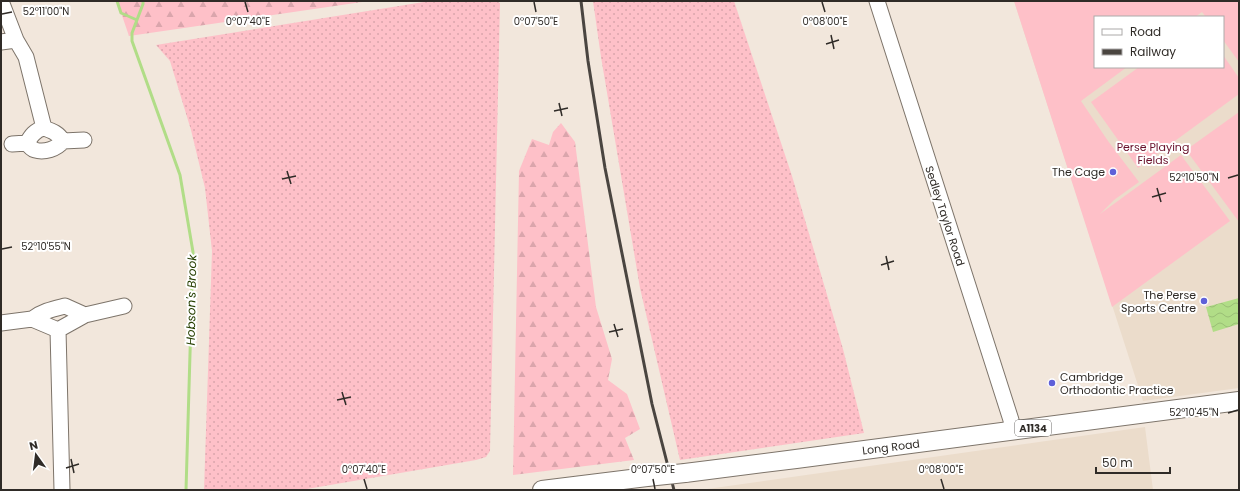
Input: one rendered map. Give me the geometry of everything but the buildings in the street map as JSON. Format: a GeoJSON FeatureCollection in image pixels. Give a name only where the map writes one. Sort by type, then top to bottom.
{"type":"FeatureCollection","features":[{"type":"Feature","properties":{"kind":"main road","name":"Long Road"},"geometry":{"type":"LineString","coordinates":[[542,490],[796,459],[1239,401]]}},
{"type":"Feature","properties":{"kind":"street"},"geometry":{"type":"LineString","coordinates":[[1,1],[8,41],[26,57],[44,128]]}},
{"type":"Feature","properties":{"kind":"street","name":"Sedley Taylor Road"},"geometry":{"type":"LineString","coordinates":[[877,1],[1011,420],[1012,431]]}},
{"type":"Feature","properties":{"kind":"street"},"geometry":{"type":"LineString","coordinates":[[63,141],[59,135],[44,128],[38,129],[19,144],[33,150],[43,151],[56,148],[63,141],[84,140]]}},
{"type":"Feature","properties":{"kind":"street"},"geometry":{"type":"LineString","coordinates":[[1,323],[32,319],[49,310],[66,306],[85,315]]}},
{"type":"Feature","properties":{"kind":"street"},"geometry":{"type":"LineString","coordinates":[[58,330],[85,315],[124,306]]}},
{"type":"Feature","properties":{"kind":"street"},"geometry":{"type":"LineString","coordinates":[[32,319],[58,330]]}},
{"type":"Feature","properties":{"kind":"street"},"geometry":{"type":"LineString","coordinates":[[58,330],[62,490]]}},
{"type":"Feature","properties":{"kind":"shaded area","name":"Perse Playing Fields"},"geometry":{"type":"Polygon","coordinates":[[[1014,1],[1239,1],[1239,388],[1143,401],[1014,1]]]}},
{"type":"Feature","properties":{"kind":"shaded area"},"geometry":{"type":"Polygon","coordinates":[[[1145,427],[1153,490],[700,490],[1145,427]]]}},
{"type":"Feature","properties":{"kind":"green space"},"geometry":{"type":"Polygon","coordinates":[[[117,1],[369,1],[129,36],[117,1]]]}},
{"type":"Feature","properties":{"kind":"green space"},"geometry":{"type":"Polygon","coordinates":[[[430,1],[496,1],[500,3],[490,451],[486,457],[476,460],[301,490],[204,490],[212,251],[205,188],[191,130],[170,61],[156,45],[430,1]]]}},
{"type":"Feature","properties":{"kind":"green space"},"geometry":{"type":"Polygon","coordinates":[[[593,1],[734,1],[792,176],[843,349],[864,433],[680,460],[640,288],[593,1]]]}},
{"type":"Feature","properties":{"kind":"green space","name":"Perse Playing Fields"},"geometry":{"type":"Polygon","coordinates":[[[1014,1],[1239,1],[1239,62],[1224,41],[1224,16],[1205,16],[1202,12],[1196,16],[1094,16],[1094,68],[1126,68],[1081,101],[1108,141],[1139,182],[1114,200],[1100,214],[1181,155],[1230,221],[1112,307],[1014,1]]]}},
{"type":"Feature","properties":{"kind":"green space"},"geometry":{"type":"Polygon","coordinates":[[[1224,56],[1239,78],[1239,94],[1138,168],[1091,102],[1138,68],[1224,68],[1224,56]]]}},
{"type":"Feature","properties":{"kind":"green space"},"geometry":{"type":"Polygon","coordinates":[[[1239,112],[1239,222],[1186,150],[1239,112]]]}},
{"type":"Feature","properties":{"kind":"green space"},"geometry":{"type":"Polygon","coordinates":[[[561,123],[575,142],[596,307],[612,359],[608,380],[627,394],[640,429],[625,438],[634,460],[513,475],[519,171],[532,139],[549,145],[553,132],[561,123]]]}},
{"type":"Feature","properties":{"kind":"water"},"geometry":{"type":"Polygon","coordinates":[[[1239,298],[1239,324],[1213,332],[1206,307],[1239,298]]]}},
{"type":"Feature","properties":{"kind":"waterway"},"geometry":{"type":"LineString","coordinates":[[117,1],[121,13],[137,20]]}},
{"type":"Feature","properties":{"kind":"waterway","name":"Hobson's Brook"},"geometry":{"type":"LineString","coordinates":[[143,1],[132,33],[132,41],[180,175],[193,252],[186,490]]}},
{"type":"Feature","properties":{"kind":"railway"},"geometry":{"type":"LineString","coordinates":[[581,1],[588,61],[605,168],[652,404],[674,490]]}},
{"type":"Feature","properties":{"kind":"place","name":"The Cage"},"geometry":{"type":"Point","coordinates":[1113,172]}},
{"type":"Feature","properties":{"kind":"place","name":"The Perse Sports Centre"},"geometry":{"type":"Point","coordinates":[1204,301]}},
{"type":"Feature","properties":{"kind":"place","name":"Cambridge Orthodontic Practice"},"geometry":{"type":"Point","coordinates":[1052,383]}}]}
